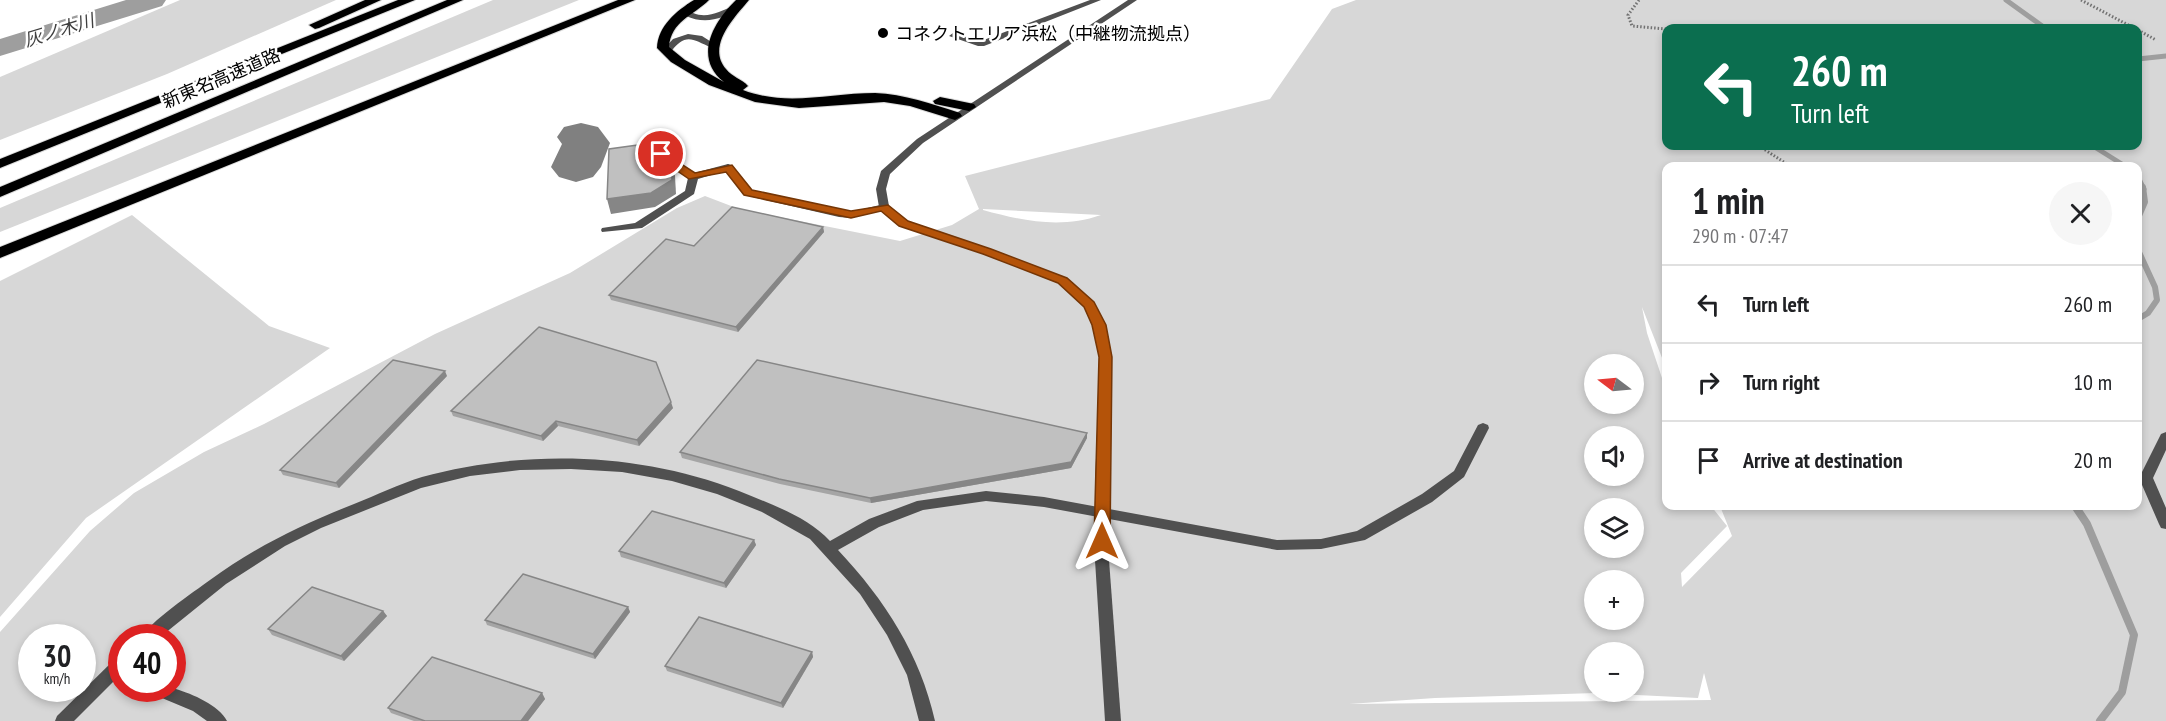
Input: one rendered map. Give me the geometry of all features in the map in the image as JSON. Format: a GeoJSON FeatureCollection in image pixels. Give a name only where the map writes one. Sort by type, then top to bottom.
{"type":"FeatureCollection","features":[{"type":"Feature","properties":{"kind":"highway"},"geometry":{"type":"LineString","coordinates":[[73,135],[375,0]]}},
{"type":"Feature","properties":{"kind":"highway","name":"新東名高速道路"},"geometry":{"type":"LineString","coordinates":[[0,164],[409,0]]}},
{"type":"Feature","properties":{"kind":"highway","name":"新東名高速道路"},"geometry":{"type":"LineString","coordinates":[[0,192],[458,0]]}},
{"type":"Feature","properties":{"kind":"highway"},"geometry":{"type":"LineString","coordinates":[[0,253],[629,0]]}},
{"type":"Feature","properties":{"kind":"highway"},"geometry":{"type":"LineString","coordinates":[[696,3],[678,16],[664,37],[663,48],[725,88],[751,98],[796,104],[855,98],[883,98],[918,104],[955,116]]}},
{"type":"Feature","properties":{"kind":"highway"},"geometry":{"type":"LineString","coordinates":[[739,4],[712,45],[713,59],[721,72],[735,83],[755,92],[797,97],[856,91],[886,91],[969,107]]}},
{"type":"Feature","properties":{"kind":"street"},"geometry":{"type":"LineString","coordinates":[[953,36],[981,44],[1097,0]]}},
{"type":"Feature","properties":{"kind":"street"},"geometry":{"type":"LineString","coordinates":[[1113,721],[1102,560],[1106,357],[1099,325],[1089,305],[1063,281],[987,251],[903,224],[884,207],[881,189],[885,173],[920,141],[1133,0]]}},
{"type":"Feature","properties":{"kind":"street"},"geometry":{"type":"LineString","coordinates":[[696,3],[689,14],[698,18],[718,15],[739,4]]}},
{"type":"Feature","properties":{"kind":"street"},"geometry":{"type":"LineString","coordinates":[[666,52],[678,39],[688,35],[700,36],[712,45]]}},
{"type":"Feature","properties":{"kind":"street"},"geometry":{"type":"LineString","coordinates":[[645,143],[693,177]]}},
{"type":"Feature","properties":{"kind":"street"},"geometry":{"type":"LineString","coordinates":[[693,177],[728,167],[748,192],[838,214],[851,215],[884,207]]}},
{"type":"Feature","properties":{"kind":"street"},"geometry":{"type":"LineString","coordinates":[[606,230],[638,226],[690,192],[693,177]]}},
{"type":"Feature","properties":{"kind":"street"},"geometry":{"type":"LineString","coordinates":[[828,549],[874,523],[922,505],[986,496],[1044,502],[1276,545],[1321,544],[1360,536],[1427,498],[1459,474],[1483,428]]}},
{"type":"Feature","properties":{"kind":"street"},"geometry":{"type":"LineString","coordinates":[[2166,437],[2146,478],[2166,524]]}},
{"type":"Feature","properties":{"kind":"street"},"geometry":{"type":"LineString","coordinates":[[164,624],[239,568],[299,532],[423,482],[478,471],[531,465],[588,464],[670,475],[722,490],[762,505],[811,532],[848,570],[887,620],[924,699],[927,721]]}},
{"type":"Feature","properties":{"kind":"street"},"geometry":{"type":"LineString","coordinates":[[63,721],[108,682]]}},
{"type":"Feature","properties":{"kind":"street"},"geometry":{"type":"LineString","coordinates":[[186,701],[199,706],[219,721]]}},
{"type":"Feature","properties":{"kind":"path"},"geometry":{"type":"LineString","coordinates":[[1639,0],[1628,15],[1632,26],[1662,29]]}},
{"type":"Feature","properties":{"kind":"path"},"geometry":{"type":"LineString","coordinates":[[2081,0],[2127,24]]}},
{"type":"Feature","properties":{"kind":"path"},"geometry":{"type":"LineString","coordinates":[[2142,32],[2156,40]]}},
{"type":"Feature","properties":{"kind":"path"},"geometry":{"type":"LineString","coordinates":[[1765,150],[1784,162]]}},
{"type":"Feature","properties":{"kind":"shaded area"},"geometry":{"type":"Polygon","coordinates":[[[180,0],[336,0],[167,74],[0,140],[0,77],[180,0]]]}},
{"type":"Feature","properties":{"kind":"shaded area"},"geometry":{"type":"Polygon","coordinates":[[[493,0],[579,0],[0,232],[0,208],[493,0]]]}},
{"type":"Feature","properties":{"kind":"shaded area"},"geometry":{"type":"Polygon","coordinates":[[[1356,0],[2166,0],[2166,721],[0,721],[0,632],[90,531],[134,493],[204,452],[264,424],[435,334],[570,273],[677,208],[705,196],[739,209],[900,241],[952,225],[979,209],[965,176],[1270,99],[1332,9],[1356,0]],[[983,209],[1042,222],[1071,222],[1101,215],[983,209]]]}},
{"type":"Feature","properties":{"kind":"shaded area"},"geometry":{"type":"Polygon","coordinates":[[[132,215],[269,326],[330,348],[86,518],[0,617],[0,281],[132,215]]]}},
{"type":"Feature","properties":{"kind":"building"},"geometry":{"type":"Polygon","coordinates":[[[652,143],[654,145],[654,164],[671,161],[672,180],[651,193],[607,199],[609,149],[652,143]]]}},
{"type":"Feature","properties":{"kind":"building"},"geometry":{"type":"Polygon","coordinates":[[[732,207],[823,227],[736,327],[609,295],[666,239],[694,246],[732,207]]]}},
{"type":"Feature","properties":{"kind":"building"},"geometry":{"type":"Polygon","coordinates":[[[539,327],[656,362],[671,402],[637,440],[556,421],[541,436],[451,411],[539,327]]]}},
{"type":"Feature","properties":{"kind":"building"},"geometry":{"type":"Polygon","coordinates":[[[393,360],[445,371],[336,483],[280,470],[393,360]]]}},
{"type":"Feature","properties":{"kind":"building"},"geometry":{"type":"Polygon","coordinates":[[[757,360],[1087,433],[1071,462],[870,498],[779,479],[680,452],[757,360]]]}},
{"type":"Feature","properties":{"kind":"building"},"geometry":{"type":"Polygon","coordinates":[[[652,511],[754,540],[724,583],[619,551],[652,511]]]}},
{"type":"Feature","properties":{"kind":"building"},"geometry":{"type":"Polygon","coordinates":[[[523,574],[628,607],[593,654],[485,620],[523,574]]]}},
{"type":"Feature","properties":{"kind":"building"},"geometry":{"type":"Polygon","coordinates":[[[312,587],[383,611],[341,656],[268,629],[312,587]]]}},
{"type":"Feature","properties":{"kind":"building"},"geometry":{"type":"Polygon","coordinates":[[[699,617],[812,652],[781,703],[665,666],[699,617]]]}},
{"type":"Feature","properties":{"kind":"building"},"geometry":{"type":"Polygon","coordinates":[[[432,657],[542,693],[521,721],[425,721],[388,708],[432,657]]]}},
{"type":"Feature","properties":{"kind":"waterway","name":"灰ノ木川"},"geometry":{"type":"LineString","coordinates":[[0,48],[153,0]]}},
{"type":"Feature","properties":{"kind":"waterway"},"geometry":{"type":"LineString","coordinates":[[2006,0],[2039,24]]}},
{"type":"Feature","properties":{"kind":"waterway"},"geometry":{"type":"LineString","coordinates":[[2142,59],[2166,56]]}},
{"type":"Feature","properties":{"kind":"waterway"},"geometry":{"type":"LineString","coordinates":[[2099,150],[2119,162]]}},
{"type":"Feature","properties":{"kind":"waterway"},"geometry":{"type":"LineString","coordinates":[[2142,209],[2145,202],[2143,187]]}},
{"type":"Feature","properties":{"kind":"waterway"},"geometry":{"type":"LineString","coordinates":[[2142,259],[2155,287],[2157,300],[2148,313],[2142,317]]}},
{"type":"Feature","properties":{"kind":"waterway"},"geometry":{"type":"LineString","coordinates":[[2078,510],[2087,524],[2134,635],[2122,692],[2100,721]]}},
{"type":"Feature","properties":{"kind":"taxiway"},"geometry":{"type":"LineString","coordinates":[[576,167],[586,143],[581,137]]}},
{"type":"Feature","properties":{"kind":"place","name":"コネクトエリア浜松（中継物流拠点）"},"geometry":{"type":"Point","coordinates":[883,33]}},
{"type":"Feature","properties":{"kind":"route"},"geometry":{"type":"LineString","coordinates":[[661,154],[693,177],[728,167],[748,192],[838,214],[851,215],[884,207],[903,224],[987,251],[1063,281],[1089,305],[1099,325],[1106,357],[1102,541]]}}]}
